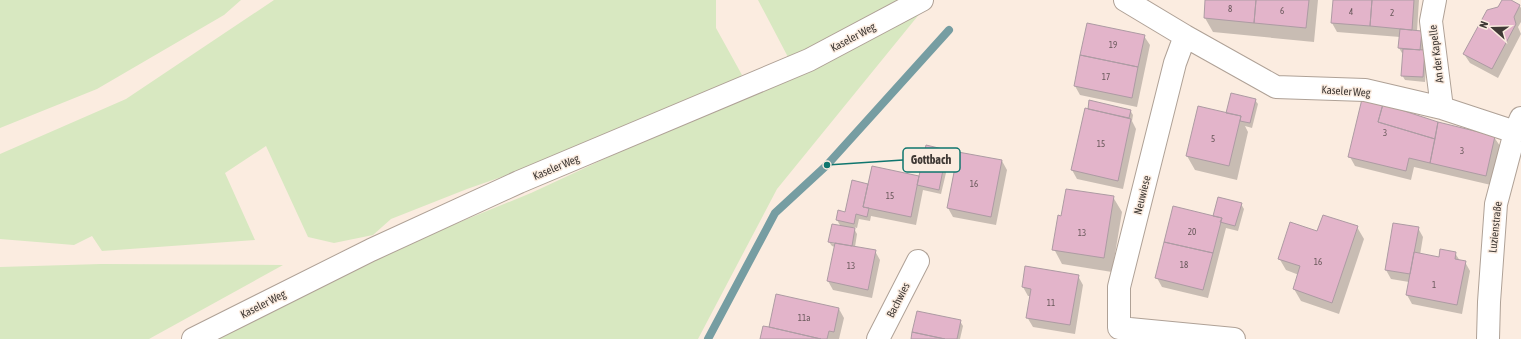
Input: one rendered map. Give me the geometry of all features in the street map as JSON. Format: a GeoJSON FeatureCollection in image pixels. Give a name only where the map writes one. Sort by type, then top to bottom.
{"type":"FeatureCollection","features":[{"type":"Feature","properties":{"kind":"street","name":"Kaseler Weg"},"geometry":{"type":"LineString","coordinates":[[193,339],[371,250],[519,182],[809,60],[922,0]]}},
{"type":"Feature","properties":{"kind":"street","name":"Kaseler Weg"},"geometry":{"type":"LineString","coordinates":[[1125,0],[1185,36],[1276,87],[1365,90],[1518,125]]}},
{"type":"Feature","properties":{"kind":"street","name":"An der Kapelle"},"geometry":{"type":"LineString","coordinates":[[1435,0],[1431,21],[1442,108]]}},
{"type":"Feature","properties":{"kind":"street","name":"Neuwiese"},"geometry":{"type":"LineString","coordinates":[[1185,36],[1175,63],[1119,288],[1119,334],[1234,339]]}},
{"type":"Feature","properties":{"kind":"street","name":"Luzienstraße"},"geometry":{"type":"LineString","coordinates":[[1488,339],[1488,302],[1496,204],[1518,125]]}},
{"type":"Feature","properties":{"kind":"street","name":"Bachwies"},"geometry":{"type":"LineString","coordinates":[[878,339],[918,261]]}},
{"type":"Feature","properties":{"kind":"green space"},"geometry":{"type":"Polygon","coordinates":[[[0,0],[241,0],[224,15],[97,89],[0,128],[0,0]]]}},
{"type":"Feature","properties":{"kind":"green space"},"geometry":{"type":"Polygon","coordinates":[[[274,0],[716,0],[716,28],[742,75],[723,88],[510,174],[391,219],[373,235],[334,243],[308,237],[266,146],[225,173],[255,240],[102,251],[92,236],[74,245],[0,239],[0,154],[126,99],[274,0]]]}},
{"type":"Feature","properties":{"kind":"green space"},"geometry":{"type":"Polygon","coordinates":[[[758,0],[899,0],[789,59],[758,0]]]}},
{"type":"Feature","properties":{"kind":"green space"},"geometry":{"type":"Polygon","coordinates":[[[921,12],[777,189],[698,339],[207,339],[328,276],[531,193],[921,12]]]}},
{"type":"Feature","properties":{"kind":"green space"},"geometry":{"type":"Polygon","coordinates":[[[101,264],[283,265],[149,339],[0,339],[0,267],[101,264]]]}},
{"type":"Feature","properties":{"kind":"building"},"geometry":{"type":"Polygon","coordinates":[[[1205,0],[1256,0],[1254,23],[1204,18],[1205,0]]]}},
{"type":"Feature","properties":{"kind":"building"},"geometry":{"type":"Polygon","coordinates":[[[1256,0],[1309,0],[1306,28],[1254,23],[1256,0]]]}},
{"type":"Feature","properties":{"kind":"building"},"geometry":{"type":"Polygon","coordinates":[[[1333,0],[1372,0],[1370,26],[1331,23],[1333,0]]]}},
{"type":"Feature","properties":{"kind":"building"},"geometry":{"type":"Polygon","coordinates":[[[1372,0],[1414,0],[1412,30],[1370,26],[1372,0]]]}},
{"type":"Feature","properties":{"kind":"building"},"geometry":{"type":"Polygon","coordinates":[[[1502,0],[1511,0],[1520,5],[1514,17],[1516,24],[1492,69],[1463,54],[1487,10],[1498,7],[1502,0]]]}},
{"type":"Feature","properties":{"kind":"building"},"geometry":{"type":"Polygon","coordinates":[[[1087,23],[1145,35],[1138,67],[1080,55],[1087,23]]]}},
{"type":"Feature","properties":{"kind":"building"},"geometry":{"type":"Polygon","coordinates":[[[1400,29],[1422,31],[1420,50],[1398,48],[1400,29]]]}},
{"type":"Feature","properties":{"kind":"building"},"geometry":{"type":"Polygon","coordinates":[[[1403,49],[1425,50],[1423,77],[1401,76],[1403,49]]]}},
{"type":"Feature","properties":{"kind":"building"},"geometry":{"type":"Polygon","coordinates":[[[1080,55],[1138,67],[1132,98],[1074,86],[1080,55]]]}},
{"type":"Feature","properties":{"kind":"building"},"geometry":{"type":"Polygon","coordinates":[[[1231,93],[1256,99],[1250,123],[1240,121],[1241,116],[1226,113],[1231,93]]]}},
{"type":"Feature","properties":{"kind":"building"},"geometry":{"type":"Polygon","coordinates":[[[1362,99],[1383,104],[1378,122],[1435,139],[1430,163],[1409,158],[1406,171],[1348,157],[1362,99]]]}},
{"type":"Feature","properties":{"kind":"building"},"geometry":{"type":"Polygon","coordinates":[[[1089,100],[1131,110],[1129,118],[1088,109],[1089,100]]]}},
{"type":"Feature","properties":{"kind":"building"},"geometry":{"type":"Polygon","coordinates":[[[1383,104],[1438,122],[1435,139],[1378,122],[1383,104]]]}},
{"type":"Feature","properties":{"kind":"building"},"geometry":{"type":"Polygon","coordinates":[[[1198,106],[1241,116],[1229,166],[1186,156],[1198,106]]]}},
{"type":"Feature","properties":{"kind":"building"},"geometry":{"type":"Polygon","coordinates":[[[1085,108],[1131,119],[1118,181],[1071,170],[1085,108]]]}},
{"type":"Feature","properties":{"kind":"building"},"geometry":{"type":"Polygon","coordinates":[[[1438,122],[1495,136],[1486,176],[1430,163],[1438,122]]]}},
{"type":"Feature","properties":{"kind":"building"},"geometry":{"type":"Polygon","coordinates":[[[926,145],[947,150],[939,190],[917,185],[926,145]]]}},
{"type":"Feature","properties":{"kind":"building"},"geometry":{"type":"Polygon","coordinates":[[[958,152],[1002,160],[991,217],[947,208],[958,152]]]}},
{"type":"Feature","properties":{"kind":"building"},"geometry":{"type":"Polygon","coordinates":[[[872,166],[919,176],[911,217],[863,207],[872,166]]]}},
{"type":"Feature","properties":{"kind":"building"},"geometry":{"type":"Polygon","coordinates":[[[852,180],[868,184],[863,207],[869,208],[867,217],[856,214],[854,224],[836,220],[838,210],[845,212],[852,180]]]}},
{"type":"Feature","properties":{"kind":"building"},"geometry":{"type":"Polygon","coordinates":[[[1066,189],[1114,196],[1104,258],[1052,250],[1058,215],[1061,216],[1066,189]]]}},
{"type":"Feature","properties":{"kind":"building"},"geometry":{"type":"Polygon","coordinates":[[[1218,197],[1242,203],[1235,226],[1220,222],[1222,218],[1213,216],[1218,197]]]}},
{"type":"Feature","properties":{"kind":"building"},"geometry":{"type":"Polygon","coordinates":[[[1173,206],[1222,218],[1213,253],[1164,242],[1173,206]]]}},
{"type":"Feature","properties":{"kind":"building"},"geometry":{"type":"Polygon","coordinates":[[[1323,215],[1358,226],[1332,303],[1293,289],[1300,266],[1278,259],[1290,222],[1317,231],[1323,215]]]}},
{"type":"Feature","properties":{"kind":"building"},"geometry":{"type":"Polygon","coordinates":[[[1393,223],[1419,227],[1410,274],[1385,270],[1393,223]]]}},
{"type":"Feature","properties":{"kind":"building"},"geometry":{"type":"Polygon","coordinates":[[[832,224],[855,228],[852,246],[828,242],[832,224]]]}},
{"type":"Feature","properties":{"kind":"building"},"geometry":{"type":"Polygon","coordinates":[[[1164,242],[1213,253],[1203,290],[1155,278],[1164,242]]]}},
{"type":"Feature","properties":{"kind":"building"},"geometry":{"type":"Polygon","coordinates":[[[835,243],[876,250],[868,290],[827,281],[835,243]]]}},
{"type":"Feature","properties":{"kind":"building"},"geometry":{"type":"Polygon","coordinates":[[[1440,249],[1456,252],[1455,259],[1466,261],[1457,305],[1406,295],[1414,252],[1439,257],[1440,249]]]}},
{"type":"Feature","properties":{"kind":"building"},"geometry":{"type":"Polygon","coordinates":[[[1025,266],[1079,275],[1070,325],[1026,318],[1031,289],[1022,287],[1025,266]]]}},
{"type":"Feature","properties":{"kind":"building"},"geometry":{"type":"Polygon","coordinates":[[[776,294],[839,308],[834,332],[829,331],[827,339],[821,339],[769,327],[776,294]]]}},
{"type":"Feature","properties":{"kind":"building"},"geometry":{"type":"Polygon","coordinates":[[[917,311],[961,320],[957,339],[945,339],[912,332],[917,311]]]}},
{"type":"Feature","properties":{"kind":"building"},"geometry":{"type":"Polygon","coordinates":[[[763,326],[769,327],[821,339],[760,339],[763,326]]]}},
{"type":"Feature","properties":{"kind":"building"},"geometry":{"type":"Polygon","coordinates":[[[912,332],[945,339],[911,339],[912,332]]]}},
{"type":"Feature","properties":{"kind":"waterway"},"geometry":{"type":"LineString","coordinates":[[708,339],[775,213],[827,165],[949,30]]}},
{"type":"Feature","properties":{"kind":"place","name":"Gottbach"},"geometry":{"type":"Point","coordinates":[827,165]}}]}
